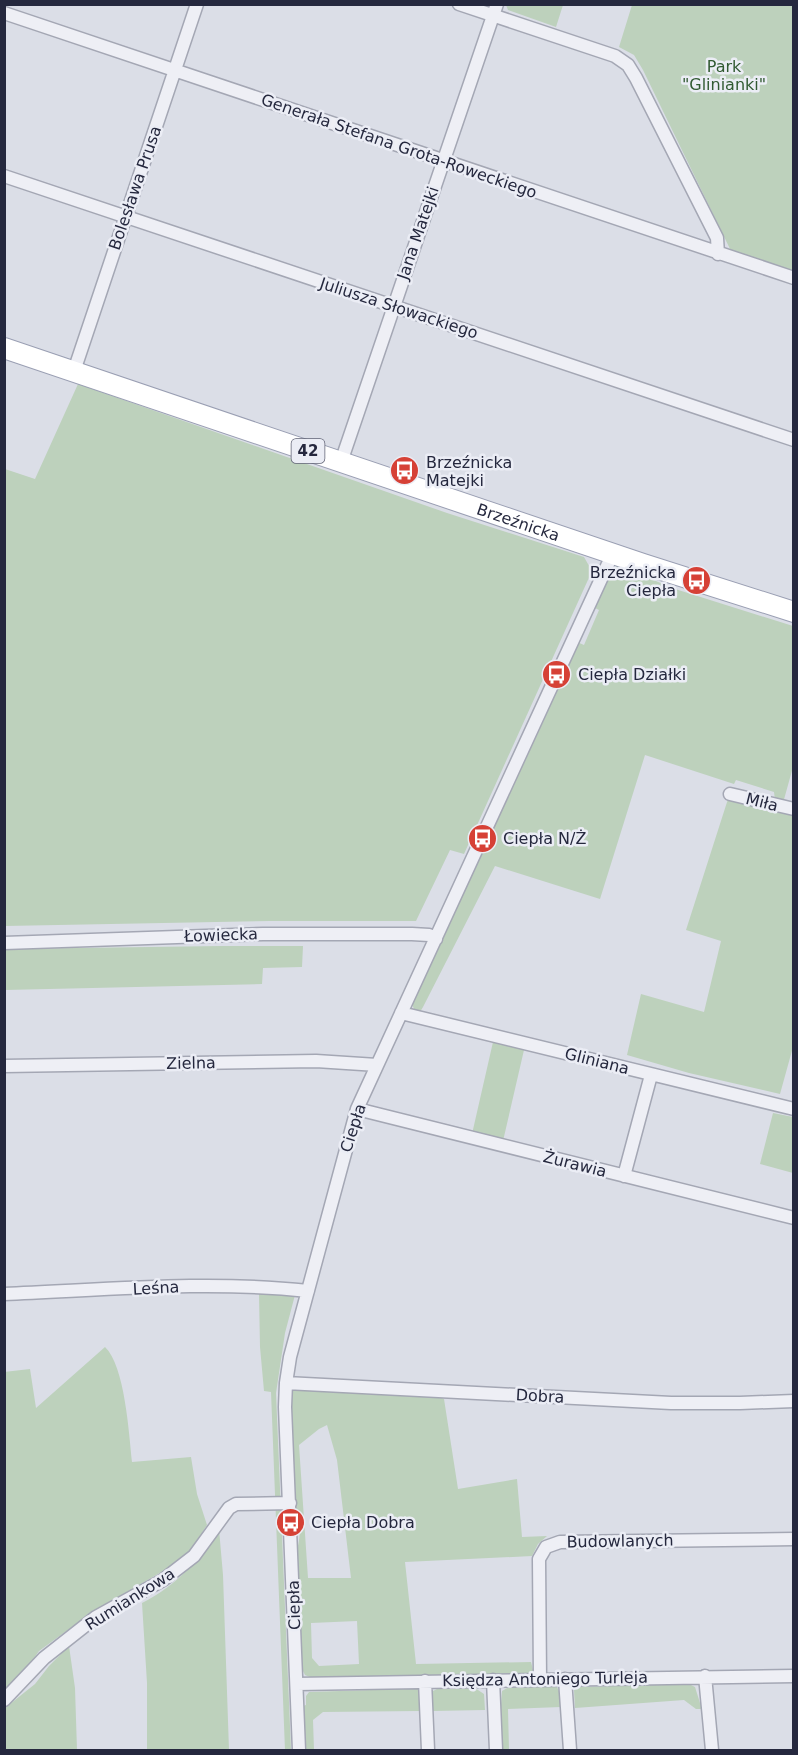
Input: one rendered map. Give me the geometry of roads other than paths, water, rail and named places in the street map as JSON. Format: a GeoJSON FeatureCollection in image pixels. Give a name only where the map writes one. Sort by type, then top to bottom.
{"type":"FeatureCollection","features":[{"type":"Feature","properties":{"kind":"main road","name":"Brzeźnicka"},"geometry":{"type":"LineString","coordinates":[[4,348],[794,612]]}},
{"type":"Feature","properties":{"kind":"street","name":"Bolesława Prusa"},"geometry":{"type":"LineString","coordinates":[[74,371],[197,4]]}},
{"type":"Feature","properties":{"kind":"street"},"geometry":{"type":"LineString","coordinates":[[459,4],[495,10],[623,60],[636,78],[717,238],[718,254]]}},
{"type":"Feature","properties":{"kind":"street","name":"Jana Matejki"},"geometry":{"type":"LineString","coordinates":[[341,462],[495,10]]}},
{"type":"Feature","properties":{"kind":"street","name":"Generała Stefana Grota-Roweckiego"},"geometry":{"type":"LineString","coordinates":[[4,14],[794,278]]}},
{"type":"Feature","properties":{"kind":"street","name":"Juliusza Słowackiego"},"geometry":{"type":"LineString","coordinates":[[4,176],[794,440]]}},
{"type":"Feature","properties":{"kind":"street","name":"Ciepła"},"geometry":{"type":"LineString","coordinates":[[299,1750],[285,1407],[286,1383],[351,1126],[613,553]]}},
{"type":"Feature","properties":{"kind":"street","name":"Miła"},"geometry":{"type":"LineString","coordinates":[[730,794],[794,809]]}},
{"type":"Feature","properties":{"kind":"street","name":"Łowiecka"},"geometry":{"type":"LineString","coordinates":[[4,943],[263,934],[412,934],[429,935],[436,939]]}},
{"type":"Feature","properties":{"kind":"street","name":"Gliniana"},"geometry":{"type":"LineString","coordinates":[[401,1013],[794,1109]]}},
{"type":"Feature","properties":{"kind":"street","name":"Zielna"},"geometry":{"type":"LineString","coordinates":[[4,1066],[306,1061],[377,1065]]}},
{"type":"Feature","properties":{"kind":"street"},"geometry":{"type":"LineString","coordinates":[[624,1176],[651,1075]]}},
{"type":"Feature","properties":{"kind":"street","name":"Żurawia"},"geometry":{"type":"LineString","coordinates":[[357,1109],[794,1218]]}},
{"type":"Feature","properties":{"kind":"street","name":"Leśna"},"geometry":{"type":"LineString","coordinates":[[4,1294],[182,1286],[284,1288],[308,1291]]}},
{"type":"Feature","properties":{"kind":"street","name":"Dobra"},"geometry":{"type":"LineString","coordinates":[[286,1383],[671,1403],[740,1404],[794,1401]]}},
{"type":"Feature","properties":{"kind":"street","name":"Rumiankowa"},"geometry":{"type":"LineString","coordinates":[[4,1700],[44,1658],[96,1617],[163,1580],[194,1556],[229,1508],[236,1504],[290,1503]]}},
{"type":"Feature","properties":{"kind":"street","name":"Budowlanych"},"geometry":{"type":"LineString","coordinates":[[540,1679],[539,1559],[542,1551],[552,1544],[794,1539]]}},
{"type":"Feature","properties":{"kind":"street"},"geometry":{"type":"LineString","coordinates":[[705,1676],[712,1750]]}},
{"type":"Feature","properties":{"kind":"street","name":"Księdza Antoniego Turleja"},"geometry":{"type":"LineString","coordinates":[[297,1684],[794,1676]]}},
{"type":"Feature","properties":{"kind":"street"},"geometry":{"type":"LineString","coordinates":[[565,1679],[570,1750]]}},
{"type":"Feature","properties":{"kind":"street"},"geometry":{"type":"LineString","coordinates":[[493,1680],[496,1750]]}},
{"type":"Feature","properties":{"kind":"street"},"geometry":{"type":"LineString","coordinates":[[424,1681],[428,1750]]}},
{"type":"Feature","properties":{"kind":"place","name":"Brzeźnicka Matejki"},"geometry":{"type":"Point","coordinates":[405,471]}},
{"type":"Feature","properties":{"kind":"place","name":"Brzeźnicka Ciepła"},"geometry":{"type":"Point","coordinates":[697,581]}},
{"type":"Feature","properties":{"kind":"place","name":"Ciepła Działki"},"geometry":{"type":"Point","coordinates":[557,674]}},
{"type":"Feature","properties":{"kind":"place","name":"Ciepła N/Ż"},"geometry":{"type":"Point","coordinates":[482,838]}},
{"type":"Feature","properties":{"kind":"place","name":"Ciepła Dobra"},"geometry":{"type":"Point","coordinates":[290,1522]}},
{"type":"Feature","properties":{"kind":"park label","name":"Park \"Glinianki\""},"geometry":{"type":"Point","coordinates":[724,75]}}]}
